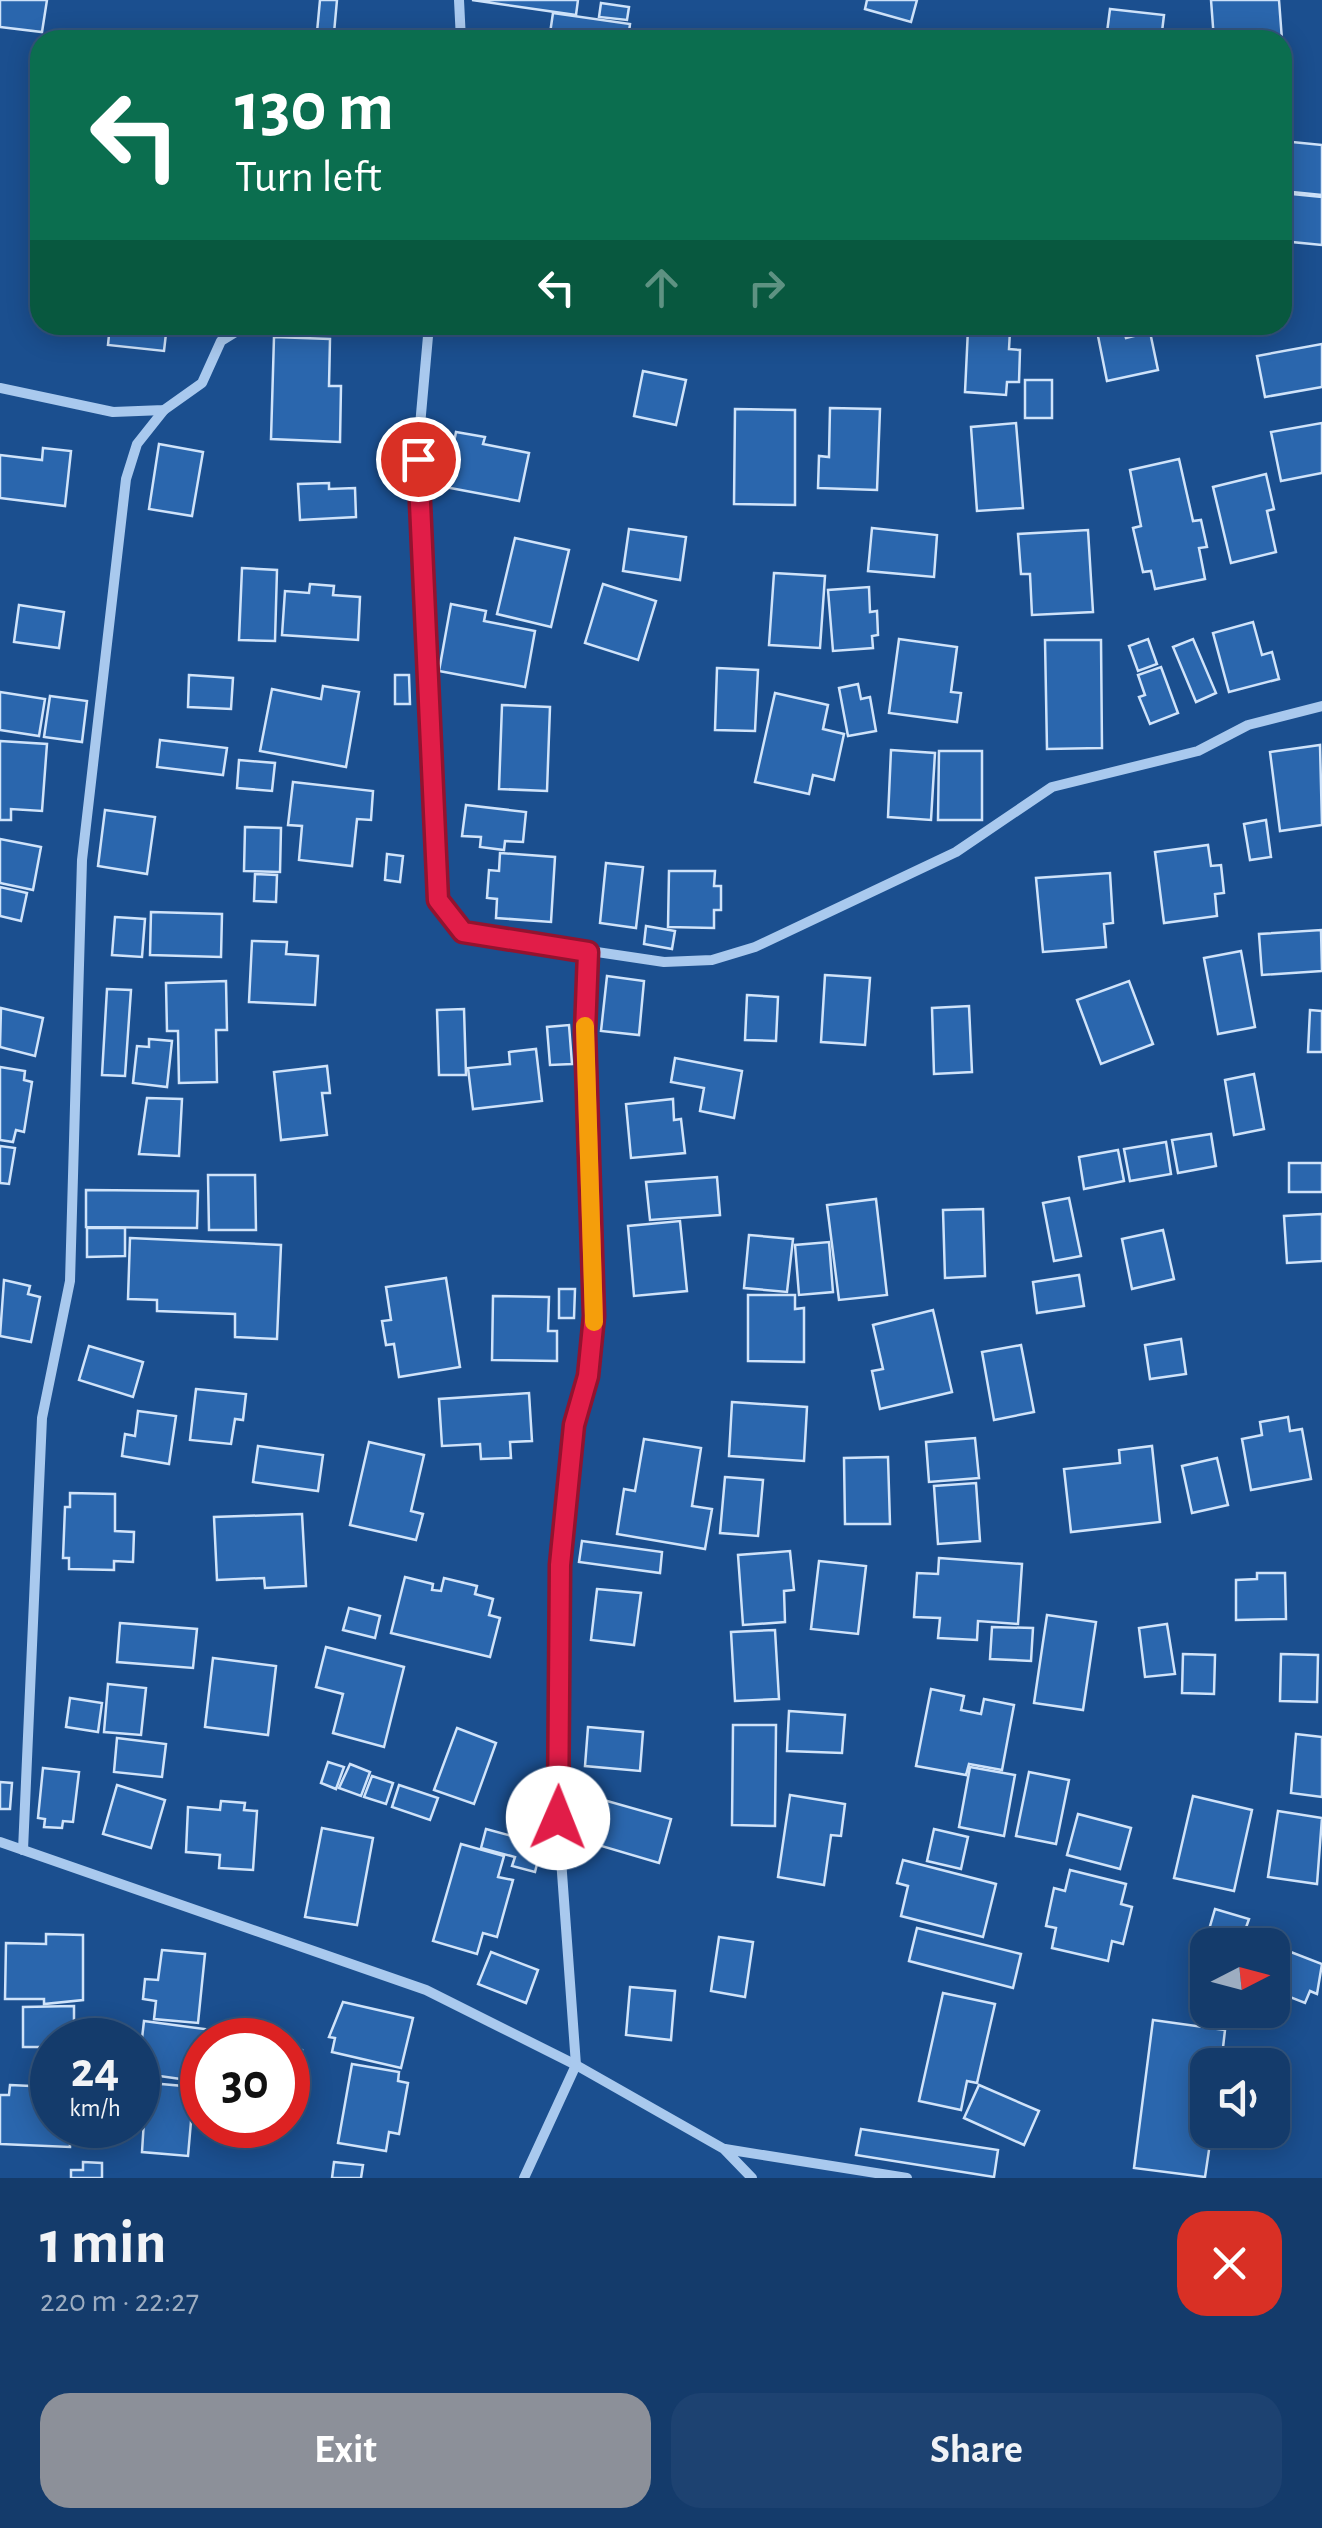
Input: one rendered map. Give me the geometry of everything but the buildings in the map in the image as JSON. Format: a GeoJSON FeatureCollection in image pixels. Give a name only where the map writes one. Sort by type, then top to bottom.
{"type":"FeatureCollection","features":[{"type":"Feature","properties":{"kind":"street"},"geometry":{"type":"LineString","coordinates":[[459,0],[460,30]]}},
{"type":"Feature","properties":{"kind":"street"},"geometry":{"type":"LineString","coordinates":[[23,1850],[42,1418],[70,1281],[82,860],[126,479],[137,444],[164,410],[202,383],[222,340],[230,335]]}},
{"type":"Feature","properties":{"kind":"street"},"geometry":{"type":"LineString","coordinates":[[427,335],[418,459],[438,900],[463,932],[664,962],[712,960],[755,947],[956,852],[1052,787],[1198,752],[1248,726],[1322,706]]}},
{"type":"Feature","properties":{"kind":"street"},"geometry":{"type":"LineString","coordinates":[[0,388],[114,412],[164,410]]}},
{"type":"Feature","properties":{"kind":"street"},"geometry":{"type":"LineString","coordinates":[[524,2178],[576,2065],[558,1818],[560,1565],[574,1425],[588,1376],[594,1316],[585,1032],[588,952]]}},
{"type":"Feature","properties":{"kind":"street"},"geometry":{"type":"LineString","coordinates":[[0,1842],[426,1990],[576,2065],[724,2149],[752,2178]]}},
{"type":"Feature","properties":{"kind":"street"},"geometry":{"type":"LineString","coordinates":[[724,2149],[907,2178]]}},
{"type":"Feature","properties":{"kind":"slow traffic"},"geometry":{"type":"LineString","coordinates":[[585,1026],[594,1322]]}},
{"type":"Feature","properties":{"kind":"route"},"geometry":{"type":"LineString","coordinates":[[418,459],[438,900],[448,919],[463,932],[480,938],[588,952],[585,1032],[594,1316],[588,1376],[574,1425],[560,1565],[558,1818]]}}]}
